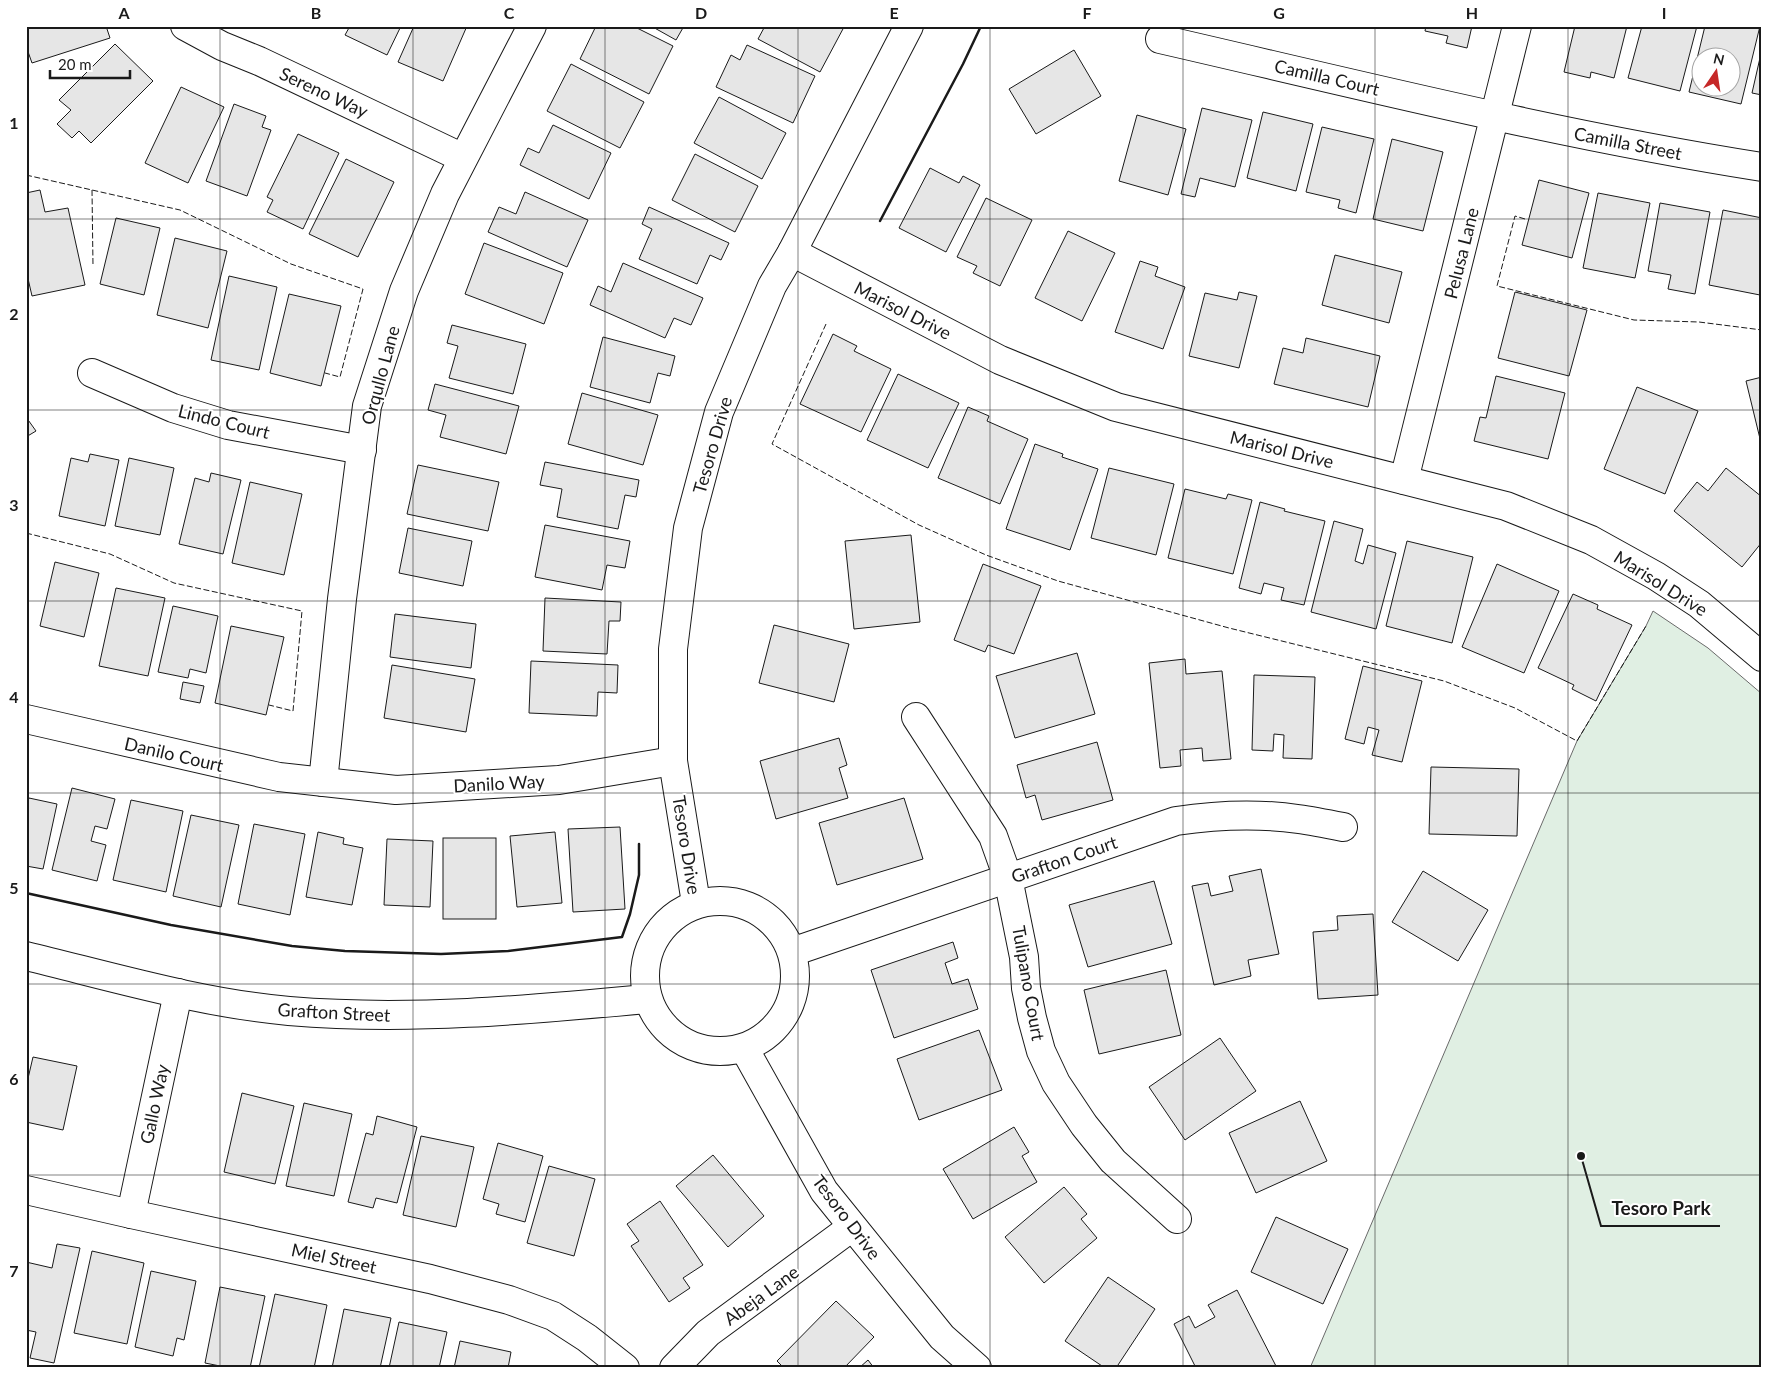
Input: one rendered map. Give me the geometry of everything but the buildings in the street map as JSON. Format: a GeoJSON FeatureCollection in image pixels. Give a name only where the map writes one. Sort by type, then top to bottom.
{"type":"FeatureCollection","features":[{"type":"Feature","properties":{"kind":"street","name":"Sereno Way"},"geometry":{"type":"LineString","coordinates":[[184,26],[222,46],[259,61],[463,158]]}},
{"type":"Feature","properties":{"kind":"street","name":"Orqullo Lane"},"geometry":{"type":"LineString","coordinates":[[323,782],[342,599],[367,406],[404,291],[445,194],[532,26]]}},
{"type":"Feature","properties":{"kind":"street","name":"Tesoro Drive"},"geometry":{"type":"LineString","coordinates":[[696,903],[673,761],[673,649],[688,528],[719,412],[772,286],[792,252],[909,26]]}},
{"type":"Feature","properties":{"kind":"street","name":"Pelusa Lane"},"geometry":{"type":"LineString","coordinates":[[1404,480],[1517,26]]}},
{"type":"Feature","properties":{"kind":"street","name":"Camilla Court"},"geometry":{"type":"LineString","coordinates":[[1160,39],[1494,116]]}},
{"type":"Feature","properties":{"kind":"street","name":"Camilla Street"},"geometry":{"type":"LineString","coordinates":[[1494,116],[1685,155],[1762,167]]}},
{"type":"Feature","properties":{"kind":"street","name":"Marisol Drive"},"geometry":{"type":"LineString","coordinates":[[792,252],[1000,360],[1116,407],[1506,506],[1591,540],[1656,576],[1699,604],[1761,655]]}},
{"type":"Feature","properties":{"kind":"street","name":"Lindo Court"},"geometry":{"type":"LineString","coordinates":[[92,373],[173,408],[228,425],[362,450]]}},
{"type":"Feature","properties":{"kind":"street","name":"Tulipano Court"},"geometry":{"type":"LineString","coordinates":[[916,717],[993,836],[1008,878],[1024,956],[1026,988],[1032,1018],[1041,1051],[1056,1083],[1084,1125],[1113,1161],[1177,1218]]}},
{"type":"Feature","properties":{"kind":"street","name":"Danilo Court"},"geometry":{"type":"LineString","coordinates":[[26,719],[270,775],[323,782]]}},
{"type":"Feature","properties":{"kind":"street","name":"Danilo Way"},"geometry":{"type":"LineString","coordinates":[[323,782],[396,790],[559,780],[673,761]]}},
{"type":"Feature","properties":{"kind":"street","name":"Grafton Court"},"geometry":{"type":"LineString","coordinates":[[792,952],[1176,821],[1202,817],[1267,816],[1298,819],[1343,828]]}},
{"type":"Feature","properties":{"kind":"street"},"geometry":{"type":"LineString","coordinates":[[723,900],[754,908],[776,924],[792,952],[796,984],[788,1009],[769,1034],[744,1048],[719,1052],[686,1044],[660,1023],[647,999],[644,970],[652,941],[671,917],[696,903],[723,900]]}},
{"type":"Feature","properties":{"kind":"street","name":"Grafton Street"},"geometry":{"type":"LineString","coordinates":[[26,956],[178,993],[288,1011],[387,1015],[527,1010],[647,999]]}},
{"type":"Feature","properties":{"kind":"street","name":"Gallo Way"},"geometry":{"type":"LineString","coordinates":[[131,1214],[178,993]]}},
{"type":"Feature","properties":{"kind":"street","name":"Tesoro Drive"},"geometry":{"type":"LineString","coordinates":[[744,1048],[824,1191],[942,1337],[976,1368]]}},
{"type":"Feature","properties":{"kind":"street","name":"Miel Street"},"geometry":{"type":"LineString","coordinates":[[26,1190],[430,1279],[508,1300],[553,1316],[587,1338],[625,1368]]}},
{"type":"Feature","properties":{"kind":"street","name":"Abeja Lane"},"geometry":{"type":"LineString","coordinates":[[674,1368],[708,1333],[852,1227]]}},
{"type":"Feature","properties":{"kind":"green space"},"geometry":{"type":"Polygon","coordinates":[[[1653,611],[1708,648],[1762,694],[1762,1368],[1310,1368],[1577,741],[1646,626],[1653,611]]]}},
{"type":"Feature","properties":{"kind":"fence"},"geometry":{"type":"LineString","coordinates":[[26,175],[180,210],[291,264],[363,289],[340,377],[325,373]]}},
{"type":"Feature","properties":{"kind":"fence"},"geometry":{"type":"LineString","coordinates":[[92,190],[93,266]]}},
{"type":"Feature","properties":{"kind":"fence"},"geometry":{"type":"LineString","coordinates":[[1525,219],[1515,216],[1497,286],[1634,320],[1699,322],[1762,330]]}},
{"type":"Feature","properties":{"kind":"fence"},"geometry":{"type":"LineString","coordinates":[[826,324],[772,444],[919,525],[986,555],[1058,581],[1229,628],[1444,681],[1515,708],[1577,741],[1646,626]]}},
{"type":"Feature","properties":{"kind":"fence"},"geometry":{"type":"LineString","coordinates":[[26,533],[110,554],[174,583],[302,611],[293,711],[269,705]]}},
{"type":"Feature","properties":{"kind":"wall"},"geometry":{"type":"LineString","coordinates":[[880,221],[981,26]]}},
{"type":"Feature","properties":{"kind":"wall"},"geometry":{"type":"LineString","coordinates":[[26,893],[171,925],[292,946],[345,951],[441,954],[508,951],[622,937],[630,914],[639,875],[639,844]]}},
{"type":"Feature","properties":{"kind":"place","name":"Tesoro Park"},"geometry":{"type":"Point","coordinates":[1581,1156]}}]}
